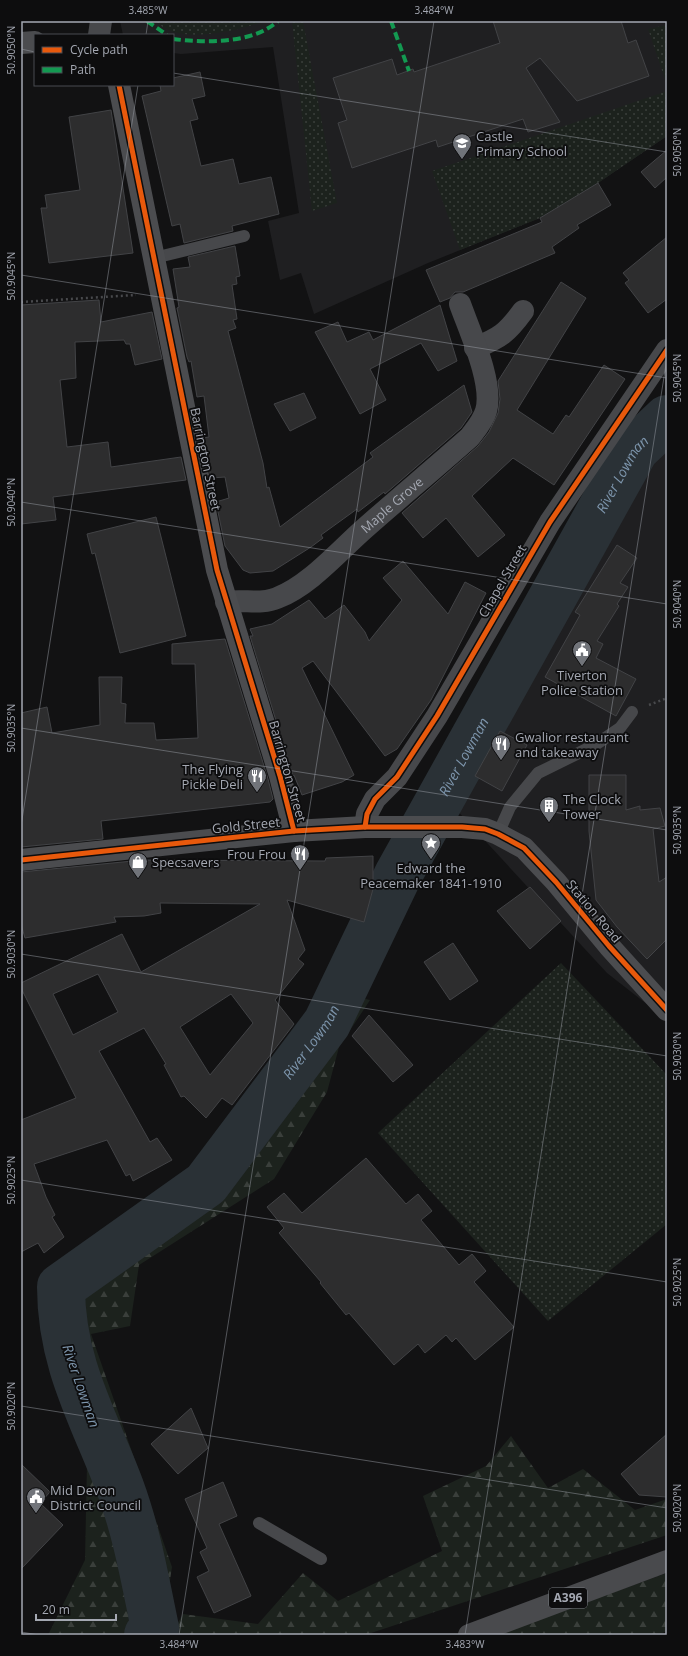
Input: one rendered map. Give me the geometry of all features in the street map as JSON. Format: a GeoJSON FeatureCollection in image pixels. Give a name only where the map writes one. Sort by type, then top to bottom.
{"type":"FeatureCollection","features":[{"type":"Feature","properties":{"kind":"main road","name":"A396"},"geometry":{"type":"LineString","coordinates":[[469,1635],[667,1561]]}},
{"type":"Feature","properties":{"kind":"street"},"geometry":{"type":"LineString","coordinates":[[99,34],[101,21]]}},
{"type":"Feature","properties":{"kind":"street"},"geometry":{"type":"LineString","coordinates":[[21,43],[34,42]]}},
{"type":"Feature","properties":{"kind":"street","name":"Barrington Street"},"geometry":{"type":"LineString","coordinates":[[119,86],[217,570],[280,776],[294,831]]}},
{"type":"Feature","properties":{"kind":"street","name":"Maple Grove"},"geometry":{"type":"LineString","coordinates":[[226,602],[237,600],[265,601],[278,598],[295,588],[316,573],[470,438],[480,425],[486,412],[489,398],[484,372],[460,304]]}},
{"type":"Feature","properties":{"kind":"street"},"geometry":{"type":"LineString","coordinates":[[475,348],[498,339],[510,328],[523,311]]}},
{"type":"Feature","properties":{"kind":"street","name":"Chapel Street"},"geometry":{"type":"LineString","coordinates":[[365,826],[367,814],[375,799],[397,777],[437,716],[550,522],[667,350]]}},
{"type":"Feature","properties":{"kind":"street","name":"Gold Street"},"geometry":{"type":"LineString","coordinates":[[21,860],[294,831],[365,826],[401,828],[462,826],[485,829],[498,834]]}},
{"type":"Feature","properties":{"kind":"street","name":"Station Road"},"geometry":{"type":"LineString","coordinates":[[498,834],[524,848],[539,863],[667,1010]]}},
{"type":"Feature","properties":{"kind":"lane"},"geometry":{"type":"LineString","coordinates":[[154,258],[244,236]]}},
{"type":"Feature","properties":{"kind":"lane"},"geometry":{"type":"LineString","coordinates":[[498,834],[510,807],[538,774],[601,741],[620,728],[632,712]]}},
{"type":"Feature","properties":{"kind":"lane"},"geometry":{"type":"LineString","coordinates":[[259,1523],[321,1559]]}},
{"type":"Feature","properties":{"kind":"path"},"geometry":{"type":"LineString","coordinates":[[21,302],[120,297],[160,292]]}},
{"type":"Feature","properties":{"kind":"shaded area","name":"Castle Primary School"},"geometry":{"type":"Polygon","coordinates":[[[120,21],[667,21],[667,136],[598,183],[540,218],[428,263],[314,314],[301,273],[280,280],[268,221],[299,213],[273,47],[181,54],[174,53],[174,34],[123,34],[120,21]]]}},
{"type":"Feature","properties":{"kind":"shaded area"},"geometry":{"type":"Polygon","coordinates":[[[667,408],[667,1020],[607,973],[429,780],[667,408]]]}},
{"type":"Feature","properties":{"kind":"green space"},"geometry":{"type":"Polygon","coordinates":[[[156,21],[265,21],[240,29],[193,35],[178,33],[166,29],[156,21]]]}},
{"type":"Feature","properties":{"kind":"green space"},"geometry":{"type":"Polygon","coordinates":[[[292,21],[303,21],[337,203],[312,211],[292,21]]]}},
{"type":"Feature","properties":{"kind":"green space"},"geometry":{"type":"Polygon","coordinates":[[[667,25],[667,85],[648,29],[667,25]]]}},
{"type":"Feature","properties":{"kind":"green space"},"geometry":{"type":"Polygon","coordinates":[[[667,91],[667,136],[598,183],[540,218],[460,250],[432,171],[667,91]]]}},
{"type":"Feature","properties":{"kind":"green space"},"geometry":{"type":"Polygon","coordinates":[[[561,963],[667,1075],[667,1224],[548,1321],[378,1133],[561,963]]]}},
{"type":"Feature","properties":{"kind":"green space"},"geometry":{"type":"Polygon","coordinates":[[[330,991],[370,1000],[339,1047],[327,1092],[274,1179],[139,1265],[130,1326],[91,1334],[172,1567],[165,1613],[129,1635],[48,1635],[85,1560],[87,1466],[38,1297],[173,1207],[265,1089],[330,991]]]}},
{"type":"Feature","properties":{"kind":"green space"},"geometry":{"type":"Polygon","coordinates":[[[511,1436],[548,1488],[583,1469],[635,1510],[667,1499],[667,1535],[365,1635],[171,1635],[183,1614],[258,1624],[303,1573],[338,1601],[442,1551],[423,1496],[486,1466],[511,1436]]]}},
{"type":"Feature","properties":{"kind":"green space"},"geometry":{"type":"Polygon","coordinates":[[[667,1573],[667,1631],[658,1635],[493,1635],[667,1573]]]}},
{"type":"Feature","properties":{"kind":"building"},"geometry":{"type":"Polygon","coordinates":[[[493,21],[621,21],[628,43],[636,40],[649,76],[577,101],[540,58],[526,68],[560,122],[528,132],[523,119],[438,147],[436,140],[352,168],[338,123],[347,120],[333,78],[392,59],[397,75],[413,69],[414,72],[500,43],[493,21]]]}},
{"type":"Feature","properties":{"kind":"building"},"geometry":{"type":"Polygon","coordinates":[[[200,72],[205,96],[192,99],[198,119],[190,121],[201,166],[233,159],[239,184],[271,177],[279,214],[232,226],[233,231],[184,243],[180,224],[172,226],[142,96],[161,91],[160,86],[174,86],[174,78],[200,72]]]}},
{"type":"Feature","properties":{"kind":"building"},"geometry":{"type":"Polygon","coordinates":[[[111,110],[133,253],[49,263],[41,208],[47,208],[45,195],[80,190],[69,117],[111,110]]]}},
{"type":"Feature","properties":{"kind":"building"},"geometry":{"type":"Polygon","coordinates":[[[667,150],[667,177],[655,188],[641,172],[667,150]]]}},
{"type":"Feature","properties":{"kind":"building"},"geometry":{"type":"Polygon","coordinates":[[[598,183],[611,205],[577,225],[579,228],[552,247],[555,253],[463,292],[455,292],[450,298],[440,302],[426,270],[542,222],[540,218],[598,183]]]}},
{"type":"Feature","properties":{"kind":"building"},"geometry":{"type":"Polygon","coordinates":[[[667,237],[667,299],[648,313],[625,283],[629,280],[623,273],[667,237]]]}},
{"type":"Feature","properties":{"kind":"building"},"geometry":{"type":"Polygon","coordinates":[[[235,246],[240,276],[236,277],[237,284],[232,285],[237,319],[233,320],[236,328],[228,331],[263,463],[267,488],[269,487],[280,527],[373,457],[370,453],[464,385],[472,412],[461,428],[385,494],[384,492],[358,512],[357,509],[321,535],[323,538],[311,547],[273,571],[250,573],[243,570],[225,546],[216,502],[229,498],[225,477],[211,478],[203,438],[209,437],[204,396],[197,397],[191,361],[189,362],[187,357],[177,308],[179,307],[173,269],[190,267],[188,257],[235,246]]]}},
{"type":"Feature","properties":{"kind":"building"},"geometry":{"type":"Polygon","coordinates":[[[561,282],[586,298],[517,410],[553,434],[566,415],[569,417],[604,365],[625,379],[554,485],[513,458],[472,496],[505,535],[478,557],[446,518],[423,538],[402,513],[478,446],[489,432],[498,413],[500,399],[498,381],[561,282]]]}},
{"type":"Feature","properties":{"kind":"building"},"geometry":{"type":"Polygon","coordinates":[[[99,300],[101,322],[152,312],[162,359],[135,365],[130,344],[126,344],[124,340],[75,342],[76,378],[60,380],[67,447],[108,442],[111,467],[181,457],[186,480],[53,497],[56,520],[21,524],[21,305],[99,300]]]}},
{"type":"Feature","properties":{"kind":"building"},"geometry":{"type":"Polygon","coordinates":[[[440,305],[457,361],[438,371],[421,343],[370,369],[386,400],[360,414],[315,332],[338,322],[347,342],[369,332],[373,340],[440,305]]]}},
{"type":"Feature","properties":{"kind":"building"},"geometry":{"type":"Polygon","coordinates":[[[304,393],[316,418],[290,431],[274,404],[304,393]]]}},
{"type":"Feature","properties":{"kind":"building"},"geometry":{"type":"Polygon","coordinates":[[[156,517],[186,636],[120,653],[95,553],[92,554],[87,534],[156,517]]]}},
{"type":"Feature","properties":{"kind":"building"},"geometry":{"type":"Polygon","coordinates":[[[617,545],[637,558],[620,583],[628,587],[617,604],[619,606],[597,641],[603,644],[596,658],[636,679],[616,716],[545,677],[580,615],[575,612],[617,545]]]}},
{"type":"Feature","properties":{"kind":"building"},"geometry":{"type":"Polygon","coordinates":[[[403,561],[448,614],[465,582],[486,593],[431,700],[397,749],[385,756],[313,661],[302,668],[354,775],[342,782],[302,795],[294,775],[293,776],[250,636],[253,636],[250,629],[272,624],[309,600],[325,619],[344,605],[365,632],[369,641],[402,600],[383,578],[403,561]]]}},
{"type":"Feature","properties":{"kind":"building"},"geometry":{"type":"Polygon","coordinates":[[[225,639],[273,799],[270,802],[101,821],[103,839],[21,847],[21,713],[47,707],[52,733],[100,725],[99,677],[122,677],[121,703],[126,704],[125,723],[154,723],[156,740],[198,738],[195,664],[172,664],[172,644],[225,639]]]}},
{"type":"Feature","properties":{"kind":"building","name":"Gwalior restaurant and takeaway"},"geometry":{"type":"Polygon","coordinates":[[[500,731],[527,745],[502,791],[475,776],[500,731]]]}},
{"type":"Feature","properties":{"kind":"building"},"geometry":{"type":"Polygon","coordinates":[[[589,775],[626,775],[626,810],[640,806],[640,810],[660,808],[665,826],[653,829],[659,882],[667,877],[667,939],[647,959],[617,927],[596,900],[589,831],[589,775]]]}},
{"type":"Feature","properties":{"kind":"building"},"geometry":{"type":"Polygon","coordinates":[[[373,856],[373,889],[364,922],[287,900],[305,950],[298,959],[304,964],[275,1000],[294,1024],[232,1105],[222,1098],[206,1118],[184,1096],[181,1097],[164,1065],[166,1064],[144,1028],[99,1051],[150,1142],[157,1138],[172,1160],[133,1181],[130,1174],[126,1176],[107,1140],[34,1164],[46,1197],[55,1215],[52,1217],[64,1237],[44,1253],[38,1243],[21,1252],[21,1120],[76,1098],[21,988],[21,983],[122,934],[141,972],[260,904],[160,903],[161,913],[144,916],[114,917],[116,922],[25,938],[21,924],[21,872],[143,860],[325,861],[326,858],[373,856]],[[98,974],[53,994],[73,1035],[118,1012],[98,974]],[[231,994],[180,1027],[210,1075],[253,1023],[231,994]]]}},
{"type":"Feature","properties":{"kind":"building"},"geometry":{"type":"Polygon","coordinates":[[[530,887],[561,921],[530,949],[497,911],[530,887]]]}},
{"type":"Feature","properties":{"kind":"building"},"geometry":{"type":"Polygon","coordinates":[[[453,943],[478,981],[450,1000],[424,962],[453,943]]]}},
{"type":"Feature","properties":{"kind":"building"},"geometry":{"type":"Polygon","coordinates":[[[369,1015],[413,1065],[393,1082],[352,1036],[369,1015]]]}},
{"type":"Feature","properties":{"kind":"building"},"geometry":{"type":"Polygon","coordinates":[[[366,1158],[406,1204],[418,1194],[432,1211],[421,1220],[459,1265],[472,1254],[486,1271],[474,1282],[514,1327],[475,1360],[456,1338],[452,1342],[446,1335],[425,1353],[418,1344],[394,1365],[349,1313],[346,1315],[320,1283],[321,1282],[279,1233],[284,1228],[267,1207],[284,1193],[302,1213],[366,1158]]]}},
{"type":"Feature","properties":{"kind":"building"},"geometry":{"type":"Polygon","coordinates":[[[191,1408],[208,1448],[178,1474],[151,1444],[191,1408]]]}},
{"type":"Feature","properties":{"kind":"building"},"geometry":{"type":"Polygon","coordinates":[[[667,1434],[667,1497],[639,1495],[621,1474],[667,1434]]]}},
{"type":"Feature","properties":{"kind":"building","name":"Mid Devon District Council"},"geometry":{"type":"Polygon","coordinates":[[[21,1464],[50,1492],[40,1503],[63,1525],[21,1569],[21,1464]]]}},
{"type":"Feature","properties":{"kind":"building"},"geometry":{"type":"Polygon","coordinates":[[[223,1482],[237,1516],[219,1524],[251,1596],[214,1613],[197,1577],[209,1571],[200,1552],[207,1548],[185,1499],[223,1482]]]}},
{"type":"Feature","properties":{"kind":"waterway","name":"River Lowman"},"geometry":{"type":"LineString","coordinates":[[148,1635],[155,1628],[136,1539],[120,1487],[90,1414],[73,1366],[62,1315],[61,1287],[206,1184],[327,1023],[398,875],[635,449],[667,419]]}},
{"type":"Feature","properties":{"kind":"marked path"},"geometry":{"type":"LineString","coordinates":[[147,21],[166,34]]}},
{"type":"Feature","properties":{"kind":"marked path"},"geometry":{"type":"LineString","coordinates":[[174,39],[214,41],[242,38],[268,29],[278,21]]}},
{"type":"Feature","properties":{"kind":"marked path"},"geometry":{"type":"LineString","coordinates":[[391,21],[409,71]]}},
{"type":"Feature","properties":{"kind":"cycle path"},"geometry":{"type":"LineString","coordinates":[[119,86],[217,570],[280,776],[294,831]]}},
{"type":"Feature","properties":{"kind":"cycle path"},"geometry":{"type":"LineString","coordinates":[[365,827],[367,814],[375,799],[397,777],[437,716],[550,522],[667,350]]}},
{"type":"Feature","properties":{"kind":"cycle path"},"geometry":{"type":"LineString","coordinates":[[21,860],[294,831],[365,827],[462,827],[485,829],[524,848],[556,882],[609,946],[667,1010]]}},
{"type":"Feature","properties":{"kind":"place","name":"Castle Primary School"},"geometry":{"type":"Point","coordinates":[462,160]}},
{"type":"Feature","properties":{"kind":"place","name":"Tiverton Police Station"},"geometry":{"type":"Point","coordinates":[582,667]}},
{"type":"Feature","properties":{"kind":"place","name":"Gwalior restaurant and takeaway"},"geometry":{"type":"Point","coordinates":[501,761]}},
{"type":"Feature","properties":{"kind":"place","name":"The Flying Pickle Deli"},"geometry":{"type":"Point","coordinates":[257,793]}},
{"type":"Feature","properties":{"kind":"place","name":"The Clock Tower"},"geometry":{"type":"Point","coordinates":[549,823]}},
{"type":"Feature","properties":{"kind":"place","name":"Edward the Peacemaker 1841-1910"},"geometry":{"type":"Point","coordinates":[431,860]}},
{"type":"Feature","properties":{"kind":"place","name":"Frou Frou"},"geometry":{"type":"Point","coordinates":[300,871]}},
{"type":"Feature","properties":{"kind":"place","name":"Specsavers"},"geometry":{"type":"Point","coordinates":[138,879]}},
{"type":"Feature","properties":{"kind":"place","name":"Mid Devon District Council"},"geometry":{"type":"Point","coordinates":[36,1514]}}]}
